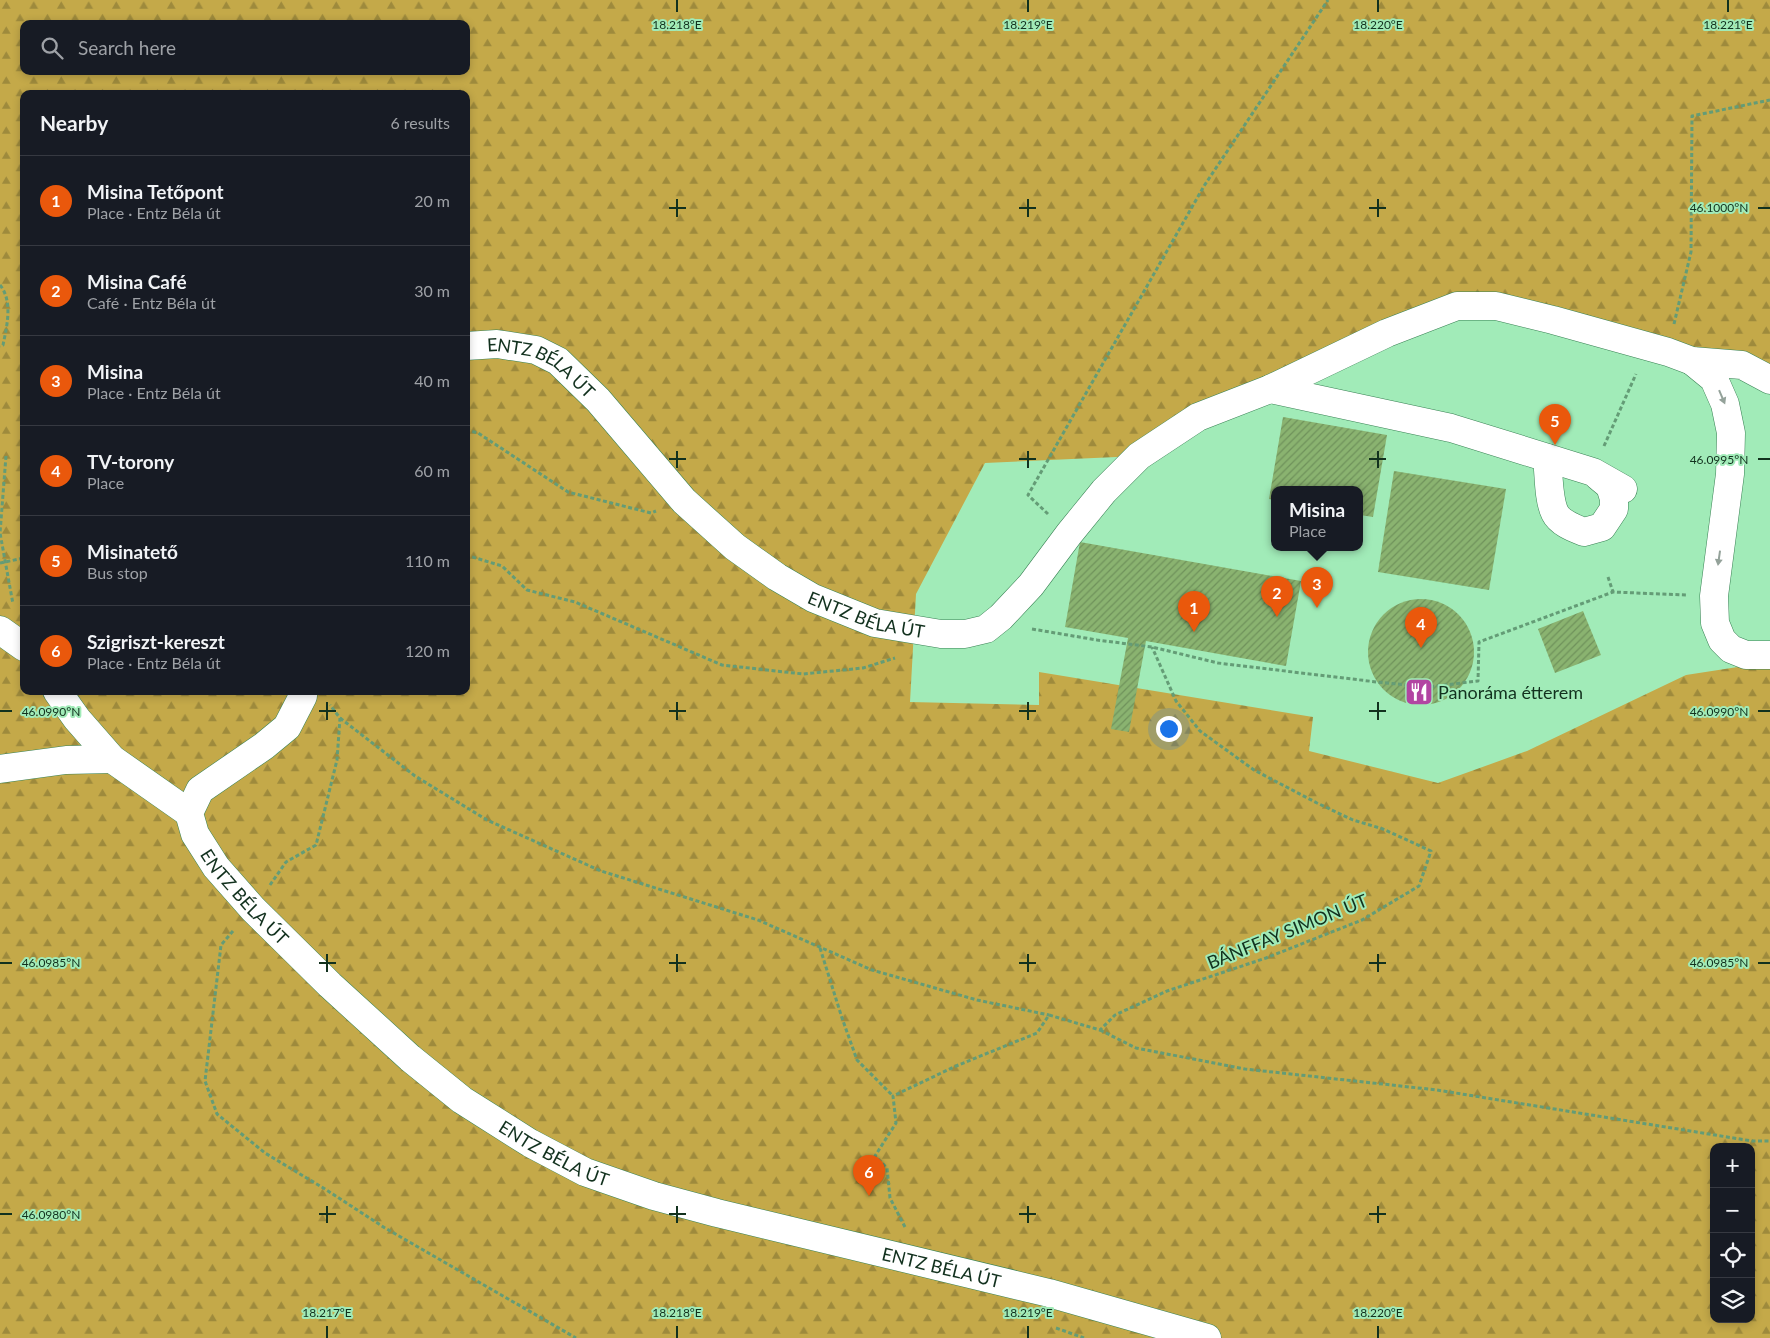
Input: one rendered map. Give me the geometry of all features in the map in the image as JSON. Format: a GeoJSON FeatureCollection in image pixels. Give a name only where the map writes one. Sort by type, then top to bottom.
{"type":"FeatureCollection","features":[{"type":"Feature","properties":{"kind":"street","name":"ENTZ BÉLA ÚT"},"geometry":{"type":"LineString","coordinates":[[470,346],[497,344],[536,350],[558,361],[598,400],[684,501],[735,547],[776,577],[813,598],[875,623],[941,634],[965,634],[986,629],[1001,617],[1032,585],[1069,534],[1104,491],[1139,456],[1198,417],[1270,389],[1387,333],[1457,306],[1496,306],[1680,356]]}},
{"type":"Feature","properties":{"kind":"street"},"geometry":{"type":"LineString","coordinates":[[1680,356],[1742,365],[1770,380]]}},
{"type":"Feature","properties":{"kind":"street"},"geometry":{"type":"LineString","coordinates":[[1680,356],[1714,379],[1725,404],[1731,433],[1730,474],[1714,596],[1715,622],[1722,640],[1731,649],[1746,655],[1770,655]]}},
{"type":"Feature","properties":{"kind":"street"},"geometry":{"type":"LineString","coordinates":[[1270,389],[1451,428],[1593,472],[1623,489]]}},
{"type":"Feature","properties":{"kind":"street"},"geometry":{"type":"LineString","coordinates":[[1547,458],[1551,497],[1555,514],[1565,524],[1584,532],[1602,527],[1614,509],[1614,499],[1610,486],[1593,472]]}},
{"type":"Feature","properties":{"kind":"street"},"geometry":{"type":"LineString","coordinates":[[60,695],[77,719],[112,760],[189,813],[200,790],[264,746],[287,727],[303,695]]}},
{"type":"Feature","properties":{"kind":"street"},"geometry":{"type":"LineString","coordinates":[[0,769],[66,760],[112,760]]}},
{"type":"Feature","properties":{"kind":"street","name":"ENTZ BÉLA ÚT"},"geometry":{"type":"LineString","coordinates":[[189,813],[195,834],[216,867],[253,909],[330,985],[410,1058],[462,1100],[530,1143],[585,1172],[654,1196],[717,1214],[1049,1293],[1207,1338]]}},
{"type":"Feature","properties":{"kind":"path"},"geometry":{"type":"LineString","coordinates":[[1069,534],[1028,495],[1204,186],[1328,0]]}},
{"type":"Feature","properties":{"kind":"path"},"geometry":{"type":"LineString","coordinates":[[1593,472],[1639,367],[1680,356],[1692,252],[1692,116],[1770,100]]}},
{"type":"Feature","properties":{"kind":"path"},"geometry":{"type":"LineString","coordinates":[[0,285],[6,292],[8,323],[3,345],[0,346]]}},
{"type":"Feature","properties":{"kind":"path"},"geometry":{"type":"LineString","coordinates":[[470,431],[478,433],[568,492],[651,513],[684,501]]}},
{"type":"Feature","properties":{"kind":"path"},"geometry":{"type":"LineString","coordinates":[[6,456],[0,533],[2,563],[15,640]]}},
{"type":"Feature","properties":{"kind":"path"},"geometry":{"type":"LineString","coordinates":[[470,556],[502,566],[526,590],[574,602],[722,665],[803,674],[863,668],[901,656]]}},
{"type":"Feature","properties":{"kind":"path"},"geometry":{"type":"LineString","coordinates":[[2,563],[20,559]]}},
{"type":"Feature","properties":{"kind":"path"},"geometry":{"type":"LineString","coordinates":[[1608,577],[1613,592]]}},
{"type":"Feature","properties":{"kind":"path"},"geometry":{"type":"LineString","coordinates":[[986,629],[1032,629],[1152,647],[1218,663],[1428,688],[1478,682],[1479,642],[1613,592],[1714,596]]}},
{"type":"Feature","properties":{"kind":"path","name":"BÁNFFAY SIMON ÚT"},"geometry":{"type":"LineString","coordinates":[[1100,1030],[1116,1015],[1167,991],[1266,958],[1362,920],[1419,886],[1431,850],[1383,829],[1353,820],[1317,803],[1254,770],[1200,731],[1176,701],[1152,647]]}},
{"type":"Feature","properties":{"kind":"path"},"geometry":{"type":"LineString","coordinates":[[329,703],[340,718],[415,776],[487,820],[602,871],[758,920],[872,970],[977,1000],[1049,1015],[1100,1030],[1136,1048],[1245,1069],[1437,1090],[1752,1141],[1770,1141]]}},
{"type":"Feature","properties":{"kind":"path"},"geometry":{"type":"LineString","coordinates":[[340,718],[337,760],[316,844],[286,862],[253,909],[220,945],[205,1081],[217,1114],[265,1153],[385,1228],[576,1338]]}},
{"type":"Feature","properties":{"kind":"path"},"geometry":{"type":"LineString","coordinates":[[820,947],[857,1060],[893,1096],[896,1123],[875,1156],[887,1168],[890,1198],[905,1228],[917,1261]]}},
{"type":"Feature","properties":{"kind":"path"},"geometry":{"type":"LineString","coordinates":[[893,1096],[964,1062],[1037,1033],[1049,1015]]}},
{"type":"Feature","properties":{"kind":"green space"},"geometry":{"type":"Polygon","coordinates":[[[0,0],[1770,0],[1770,374],[1457,306],[1139,456],[985,463],[916,594],[910,702],[1039,705],[1039,672],[1313,717],[1309,751],[1438,783],[1527,751],[1686,675],[1770,662],[1770,1338],[0,1338],[0,0]]]}},
{"type":"Feature","properties":{"kind":"building"},"geometry":{"type":"Polygon","coordinates":[[[1283,417],[1387,435],[1373,517],[1363,515],[1363,486],[1271,486],[1283,417]]]}},
{"type":"Feature","properties":{"kind":"building"},"geometry":{"type":"Polygon","coordinates":[[[1394,471],[1506,489],[1489,590],[1378,572],[1394,471]]]}},
{"type":"Feature","properties":{"kind":"building"},"geometry":{"type":"Polygon","coordinates":[[[1080,542],[1301,581],[1286,666],[1146,641],[1129,732],[1111,729],[1128,638],[1065,627],[1080,542]]]}},
{"type":"Feature","properties":{"kind":"building"},"geometry":{"type":"Polygon","coordinates":[[[1421,599],[1441,603],[1459,614],[1470,632],[1474,652],[1470,672],[1459,690],[1441,701],[1421,705],[1401,701],[1383,690],[1372,672],[1368,652],[1372,632],[1383,614],[1401,603],[1421,599]]]}},
{"type":"Feature","properties":{"kind":"building"},"geometry":{"type":"Polygon","coordinates":[[[1583,611],[1601,655],[1555,673],[1538,629],[1583,611]]]}},
{"type":"Feature","properties":{"kind":"place","name":"Misinatető"},"geometry":{"type":"Point","coordinates":[1555,445]}},
{"type":"Feature","properties":{"kind":"place","name":"Misina"},"geometry":{"type":"Point","coordinates":[1317,608]}},
{"type":"Feature","properties":{"kind":"place","name":"Misina Café"},"geometry":{"type":"Point","coordinates":[1277,617]}},
{"type":"Feature","properties":{"kind":"place","name":"Misina Tetőpont"},"geometry":{"type":"Point","coordinates":[1194,632]}},
{"type":"Feature","properties":{"kind":"place","name":"TV-torony"},"geometry":{"type":"Point","coordinates":[1421,648]}},
{"type":"Feature","properties":{"kind":"place","name":"Panoráma étterem"},"geometry":{"type":"Point","coordinates":[1419,692]}},
{"type":"Feature","properties":{"kind":"place","name":"Szigriszt-kereszt"},"geometry":{"type":"Point","coordinates":[869,1196]}}]}
